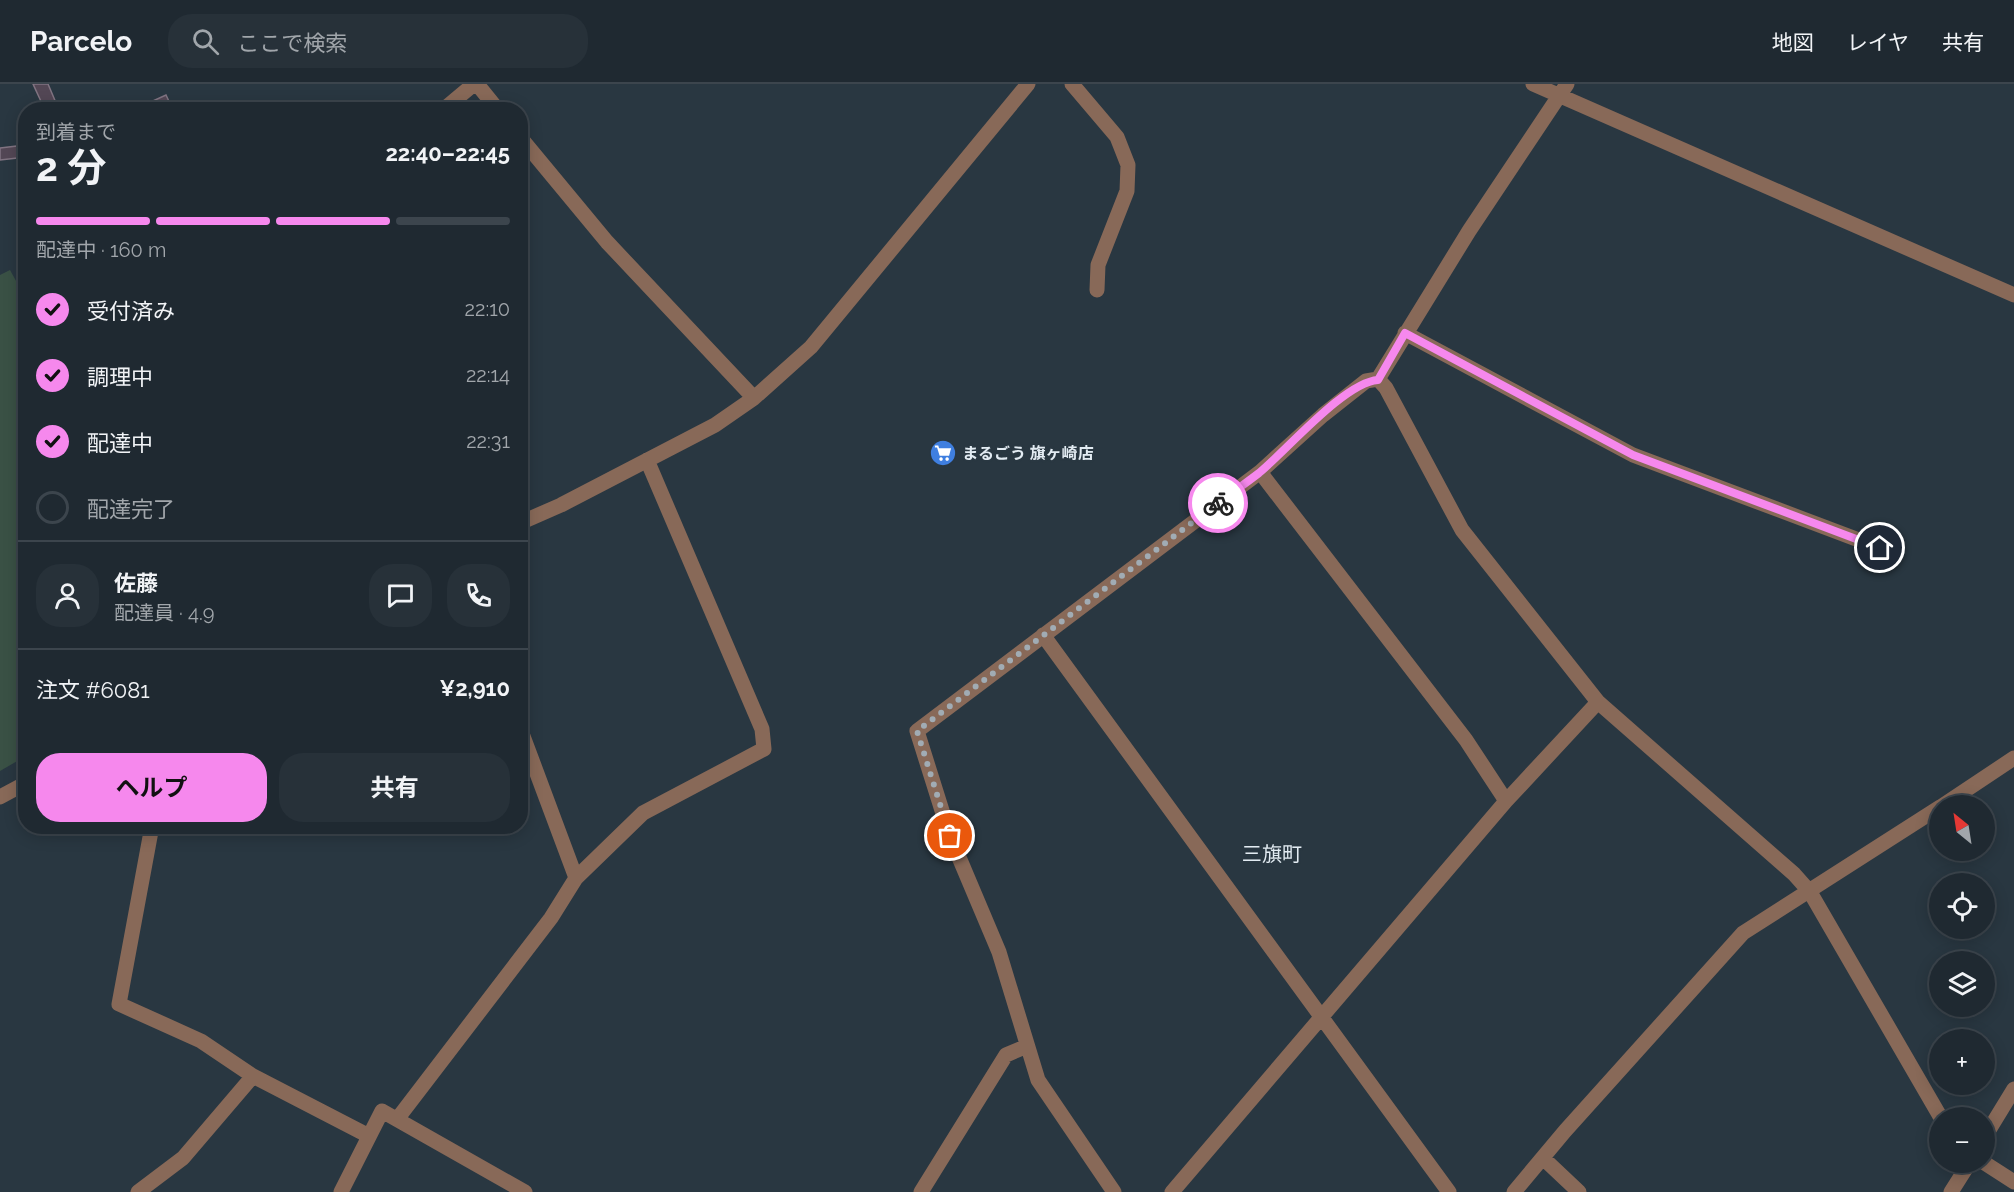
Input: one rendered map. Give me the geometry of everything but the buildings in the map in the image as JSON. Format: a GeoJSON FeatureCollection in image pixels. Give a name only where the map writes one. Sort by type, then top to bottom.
{"type":"FeatureCollection","features":[{"type":"Feature","properties":{"kind":"street"},"geometry":{"type":"LineString","coordinates":[[453,102],[475,84],[491,102]]}},
{"type":"Feature","properties":{"kind":"street"},"geometry":{"type":"LineString","coordinates":[[528,519],[561,505],[715,425],[754,398],[811,346],[1028,84]]}},
{"type":"Feature","properties":{"kind":"street"},"geometry":{"type":"LineString","coordinates":[[1072,84],[1117,137],[1128,165],[1127,191],[1098,265],[1097,290]]}},
{"type":"Feature","properties":{"kind":"street"},"geometry":{"type":"LineString","coordinates":[[1533,84],[1563,90],[2014,295]]}},
{"type":"Feature","properties":{"kind":"street"},"geometry":{"type":"LineString","coordinates":[[1378,380],[1469,231],[1563,90]]}},
{"type":"Feature","properties":{"kind":"street"},"geometry":{"type":"LineString","coordinates":[[528,147],[607,242],[754,398]]}},
{"type":"Feature","properties":{"kind":"street"},"geometry":{"type":"LineString","coordinates":[[1405,333],[1633,455],[1880,548]]}},
{"type":"Feature","properties":{"kind":"street"},"geometry":{"type":"LineString","coordinates":[[1114,1192],[1038,1080],[999,952],[950,836],[917,731],[1260,472],[1323,415],[1366,381],[1378,380],[1386,388],[1462,530],[1598,702],[1794,874],[1810,892],[1935,1107]]}},
{"type":"Feature","properties":{"kind":"street"},"geometry":{"type":"LineString","coordinates":[[398,1118],[551,918],[576,878],[643,813],[764,749],[762,729],[648,460]]}},
{"type":"Feature","properties":{"kind":"street"},"geometry":{"type":"LineString","coordinates":[[1260,472],[1466,740],[1506,801]]}},
{"type":"Feature","properties":{"kind":"street"},"geometry":{"type":"LineString","coordinates":[[1043,635],[1449,1192]]}},
{"type":"Feature","properties":{"kind":"street"},"geometry":{"type":"LineString","coordinates":[[1172,1192],[1506,801],[1598,702]]}},
{"type":"Feature","properties":{"kind":"street"},"geometry":{"type":"LineString","coordinates":[[528,749],[576,878]]}},
{"type":"Feature","properties":{"kind":"street"},"geometry":{"type":"LineString","coordinates":[[1958,795],[2014,758]]}},
{"type":"Feature","properties":{"kind":"street"},"geometry":{"type":"LineString","coordinates":[[0,797],[18,787]]}},
{"type":"Feature","properties":{"kind":"street"},"geometry":{"type":"LineString","coordinates":[[1514,1192],[1743,933],[1929,814]]}},
{"type":"Feature","properties":{"kind":"street"},"geometry":{"type":"LineString","coordinates":[[151,834],[119,1004],[201,1041],[253,1076],[369,1136]]}},
{"type":"Feature","properties":{"kind":"street"},"geometry":{"type":"LineString","coordinates":[[921,1192],[1006,1055],[1027,1046]]}},
{"type":"Feature","properties":{"kind":"street"},"geometry":{"type":"LineString","coordinates":[[138,1192],[183,1158],[253,1076]]}},
{"type":"Feature","properties":{"kind":"street"},"geometry":{"type":"LineString","coordinates":[[1995,1120],[2014,1089]]}},
{"type":"Feature","properties":{"kind":"street"},"geometry":{"type":"LineString","coordinates":[[341,1192],[382,1111],[525,1192]]}},
{"type":"Feature","properties":{"kind":"street"},"geometry":{"type":"LineString","coordinates":[[1542,1158],[1579,1192]]}},
{"type":"Feature","properties":{"kind":"street"},"geometry":{"type":"LineString","coordinates":[[1995,1170],[2014,1182]]}},
{"type":"Feature","properties":{"kind":"street"},"geometry":{"type":"LineString","coordinates":[[1951,1192],[1963,1173]]}},
{"type":"Feature","properties":{"kind":"green space"},"geometry":{"type":"Polygon","coordinates":[[[10,270],[18,284],[18,761],[0,771],[0,275],[10,270]]]}},
{"type":"Feature","properties":{"kind":"way so far"},"geometry":{"type":"LineString","coordinates":[[950,836],[917,731],[1218,503]]}},
{"type":"Feature","properties":{"kind":"place","name":"まるごう 旗ヶ崎店"},"geometry":{"type":"Point","coordinates":[943,453]}},
{"type":"Feature","properties":{"kind":"district","name":"三旗町"},"geometry":{"type":"Point","coordinates":[1272,854]}},
{"type":"Feature","properties":{"kind":"route"},"geometry":{"type":"LineString","coordinates":[[1218,503],[1260,472],[1323,415],[1366,381],[1378,380],[1405,333],[1633,455],[1880,548]]}}]}
